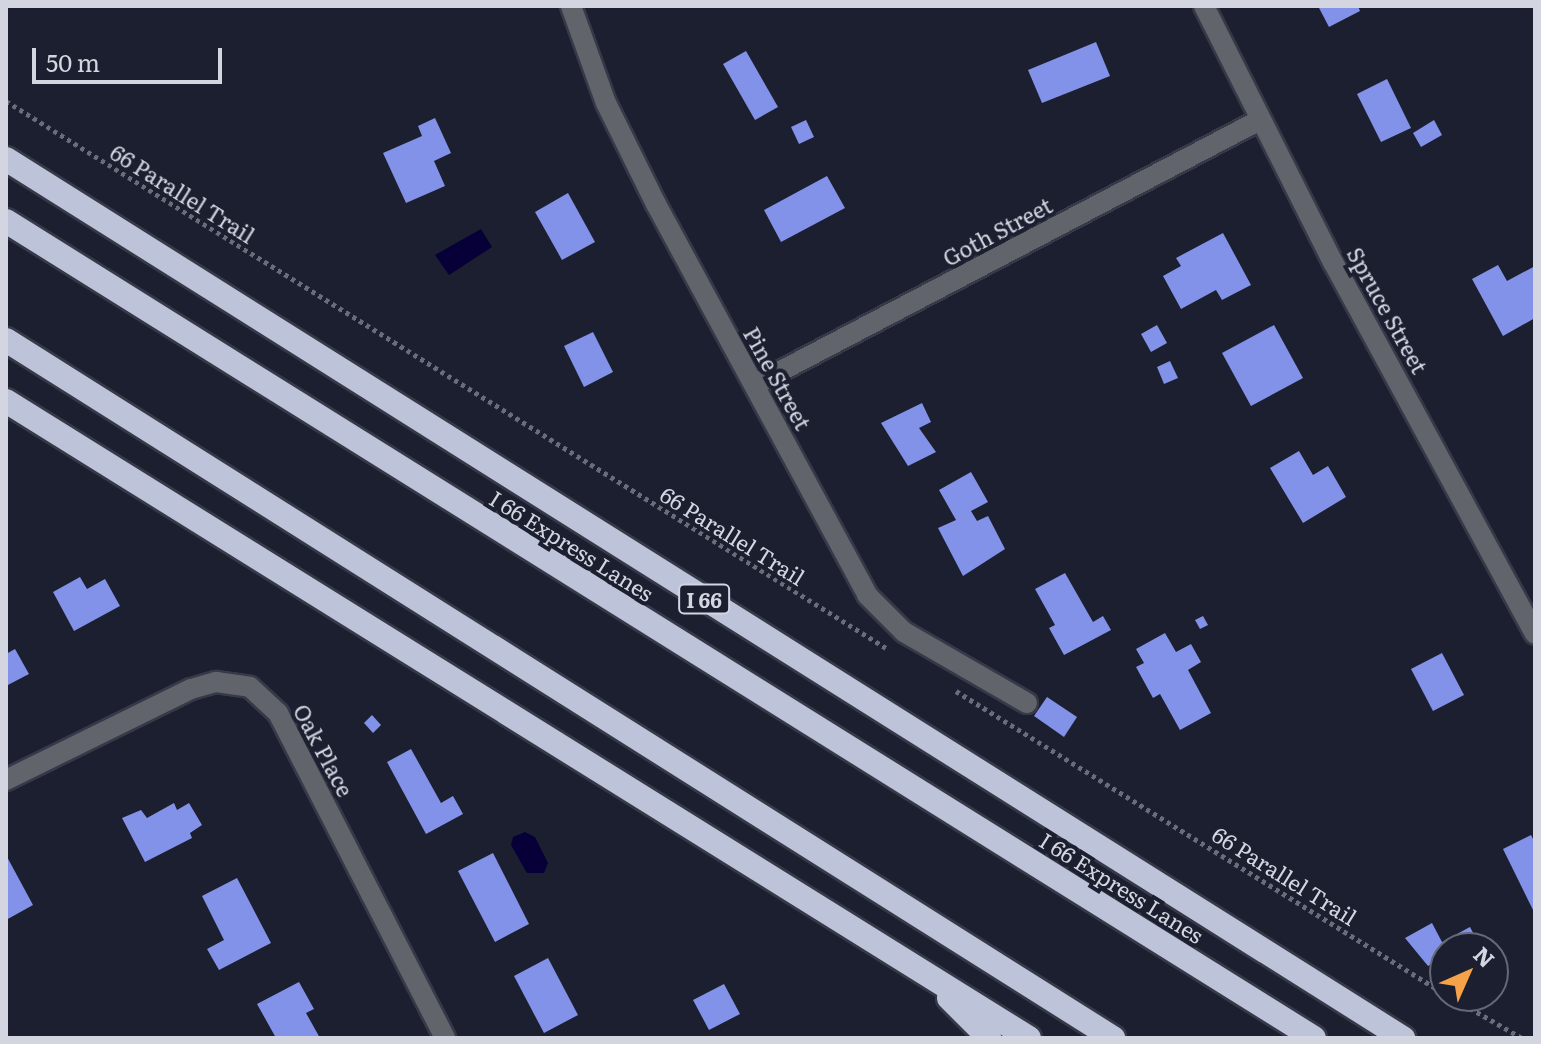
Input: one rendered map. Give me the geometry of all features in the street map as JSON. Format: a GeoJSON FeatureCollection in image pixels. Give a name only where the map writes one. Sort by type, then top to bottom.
{"type":"FeatureCollection","features":[{"type":"Feature","properties":{"kind":"highway","name":"I 66"},"geometry":{"type":"LineString","coordinates":[[6,159],[1403,1038]]}},
{"type":"Feature","properties":{"kind":"highway","name":"I 66 Express Lanes"},"geometry":{"type":"LineString","coordinates":[[6,221],[1314,1038]]}},
{"type":"Feature","properties":{"kind":"highway"},"geometry":{"type":"LineString","coordinates":[[6,340],[1113,1038]]}},
{"type":"Feature","properties":{"kind":"highway"},"geometry":{"type":"LineString","coordinates":[[6,401],[911,960],[1029,1038]]}},
{"type":"Feature","properties":{"kind":"highway"},"geometry":{"type":"LineString","coordinates":[[911,960],[989,1038]]}},
{"type":"Feature","properties":{"kind":"street","name":"Pine Street"},"geometry":{"type":"LineString","coordinates":[[571,6],[612,115],[878,608],[904,632],[1027,703]]}},
{"type":"Feature","properties":{"kind":"street","name":"Spruce Street"},"geometry":{"type":"LineString","coordinates":[[1204,6],[1260,120],[1535,634]]}},
{"type":"Feature","properties":{"kind":"street","name":"Goth Street"},"geometry":{"type":"LineString","coordinates":[[756,384],[1260,120]]}},
{"type":"Feature","properties":{"kind":"street","name":"Oak Place"},"geometry":{"type":"LineString","coordinates":[[6,780],[191,689],[216,682],[250,687],[278,713],[445,1038]]}},
{"type":"Feature","properties":{"kind":"path","name":"66 Parallel Trail"},"geometry":{"type":"LineString","coordinates":[[6,101],[890,650]]}},
{"type":"Feature","properties":{"kind":"path","name":"66 Parallel Trail"},"geometry":{"type":"LineString","coordinates":[[944,683],[1429,984]]}},
{"type":"Feature","properties":{"kind":"path","name":"66 Parallel Trail"},"geometry":{"type":"LineString","coordinates":[[1477,1012],[1522,1038]]}},
{"type":"Feature","properties":{"kind":"shaded area"},"geometry":{"type":"Polygon","coordinates":[[[481,229],[492,247],[449,275],[435,255],[481,229]]]}},
{"type":"Feature","properties":{"kind":"shaded area"},"geometry":{"type":"Polygon","coordinates":[[[525,832],[535,837],[548,863],[544,873],[527,873],[511,845],[513,837],[525,832]]]}},
{"type":"Feature","properties":{"kind":"building"},"geometry":{"type":"Polygon","coordinates":[[[1318,6],[1358,6],[1360,11],[1329,27],[1318,6]]]}},
{"type":"Feature","properties":{"kind":"building"},"geometry":{"type":"Polygon","coordinates":[[[1096,42],[1110,76],[1042,103],[1028,70],[1096,42]]]}},
{"type":"Feature","properties":{"kind":"building"},"geometry":{"type":"Polygon","coordinates":[[[746,51],[778,107],[755,120],[723,64],[746,51]]]}},
{"type":"Feature","properties":{"kind":"building"},"geometry":{"type":"Polygon","coordinates":[[[1387,79],[1411,128],[1381,142],[1357,94],[1387,79]]]}},
{"type":"Feature","properties":{"kind":"building"},"geometry":{"type":"Polygon","coordinates":[[[435,118],[451,153],[434,161],[445,186],[406,203],[383,153],[422,136],[418,126],[435,118]]]}},
{"type":"Feature","properties":{"kind":"building"},"geometry":{"type":"Polygon","coordinates":[[[806,120],[814,137],[799,144],[791,127],[806,120]]]}},
{"type":"Feature","properties":{"kind":"building"},"geometry":{"type":"Polygon","coordinates":[[[1434,120],[1442,135],[1421,147],[1413,133],[1434,120]]]}},
{"type":"Feature","properties":{"kind":"building"},"geometry":{"type":"Polygon","coordinates":[[[827,176],[845,208],[781,242],[764,210],[827,176]]]}},
{"type":"Feature","properties":{"kind":"building"},"geometry":{"type":"Polygon","coordinates":[[[568,193],[595,242],[562,260],[535,212],[568,193]]]}},
{"type":"Feature","properties":{"kind":"building"},"geometry":{"type":"Polygon","coordinates":[[[1223,233],[1251,285],[1222,300],[1216,290],[1181,309],[1163,276],[1181,266],[1176,258],[1223,233]]]}},
{"type":"Feature","properties":{"kind":"building"},"geometry":{"type":"Polygon","coordinates":[[[1498,265],[1507,281],[1535,266],[1535,318],[1503,336],[1472,279],[1498,265]]]}},
{"type":"Feature","properties":{"kind":"building"},"geometry":{"type":"Polygon","coordinates":[[[1157,325],[1167,343],[1151,352],[1141,334],[1157,325]]]}},
{"type":"Feature","properties":{"kind":"building"},"geometry":{"type":"Polygon","coordinates":[[[1274,325],[1303,378],[1251,406],[1222,353],[1274,325]]]}},
{"type":"Feature","properties":{"kind":"building"},"geometry":{"type":"Polygon","coordinates":[[[593,332],[613,372],[584,387],[564,346],[593,332]]]}},
{"type":"Feature","properties":{"kind":"building"},"geometry":{"type":"Polygon","coordinates":[[[1170,361],[1178,378],[1164,384],[1157,367],[1170,361]]]}},
{"type":"Feature","properties":{"kind":"building"},"geometry":{"type":"Polygon","coordinates":[[[922,403],[931,422],[919,428],[936,452],[908,466],[881,423],[922,403]]]}},
{"type":"Feature","properties":{"kind":"building"},"geometry":{"type":"Polygon","coordinates":[[[1299,451],[1313,475],[1328,466],[1346,497],[1303,523],[1270,468],[1299,451]]]}},
{"type":"Feature","properties":{"kind":"building"},"geometry":{"type":"Polygon","coordinates":[[[971,472],[988,502],[971,511],[977,521],[988,516],[1005,549],[963,576],[938,528],[956,520],[939,490],[971,472]]]}},
{"type":"Feature","properties":{"kind":"building"},"geometry":{"type":"Polygon","coordinates":[[[1065,573],[1093,622],[1103,616],[1111,630],[1064,655],[1049,628],[1055,625],[1035,589],[1065,573]]]}},
{"type":"Feature","properties":{"kind":"building"},"geometry":{"type":"Polygon","coordinates":[[[80,577],[87,589],[105,579],[120,606],[74,631],[53,592],[80,577]]]}},
{"type":"Feature","properties":{"kind":"building"},"geometry":{"type":"Polygon","coordinates":[[[1203,616],[1208,625],[1200,629],[1195,620],[1203,616]]]}},
{"type":"Feature","properties":{"kind":"building"},"geometry":{"type":"Polygon","coordinates":[[[1165,633],[1176,652],[1191,644],[1201,662],[1188,670],[1211,713],[1180,730],[1160,694],[1153,698],[1136,667],[1144,663],[1136,649],[1165,633]]]}},
{"type":"Feature","properties":{"kind":"building"},"geometry":{"type":"Polygon","coordinates":[[[15,649],[29,674],[6,686],[6,654],[15,649]]]}},
{"type":"Feature","properties":{"kind":"building"},"geometry":{"type":"Polygon","coordinates":[[[1442,653],[1464,695],[1433,711],[1411,669],[1442,653]]]}},
{"type":"Feature","properties":{"kind":"building"},"geometry":{"type":"Polygon","coordinates":[[[1047,697],[1077,717],[1064,737],[1034,716],[1047,697]]]}},
{"type":"Feature","properties":{"kind":"building"},"geometry":{"type":"Polygon","coordinates":[[[372,715],[381,725],[373,733],[364,723],[372,715]]]}},
{"type":"Feature","properties":{"kind":"building"},"geometry":{"type":"Polygon","coordinates":[[[411,749],[441,803],[453,796],[463,814],[426,834],[387,762],[411,749]]]}},
{"type":"Feature","properties":{"kind":"building"},"geometry":{"type":"Polygon","coordinates":[[[174,803],[177,810],[189,803],[202,825],[190,833],[192,838],[145,862],[122,818],[141,810],[147,818],[174,803]]]}},
{"type":"Feature","properties":{"kind":"building"},"geometry":{"type":"Polygon","coordinates":[[[1531,835],[1535,843],[1535,914],[1503,849],[1531,835]]]}},
{"type":"Feature","properties":{"kind":"building"},"geometry":{"type":"Polygon","coordinates":[[[493,853],[529,924],[495,942],[458,871],[493,853]]]}},
{"type":"Feature","properties":{"kind":"building"},"geometry":{"type":"Polygon","coordinates":[[[6,855],[33,905],[6,920],[6,855]]]}},
{"type":"Feature","properties":{"kind":"building"},"geometry":{"type":"Polygon","coordinates":[[[237,878],[271,943],[219,970],[207,949],[224,940],[202,896],[237,878]]]}},
{"type":"Feature","properties":{"kind":"building"},"geometry":{"type":"Polygon","coordinates":[[[1432,923],[1437,932],[1429,932],[1429,965],[1428,966],[1405,938],[1432,923]]]}},
{"type":"Feature","properties":{"kind":"building"},"geometry":{"type":"Polygon","coordinates":[[[548,958],[578,1015],[544,1033],[514,976],[548,958]]]}},
{"type":"Feature","properties":{"kind":"building"},"geometry":{"type":"Polygon","coordinates":[[[299,982],[314,1009],[306,1013],[320,1038],[276,1038],[257,1004],[299,982]]]}},
{"type":"Feature","properties":{"kind":"building"},"geometry":{"type":"Polygon","coordinates":[[[724,984],[740,1014],[709,1030],[693,1000],[724,984]]]}}]}
